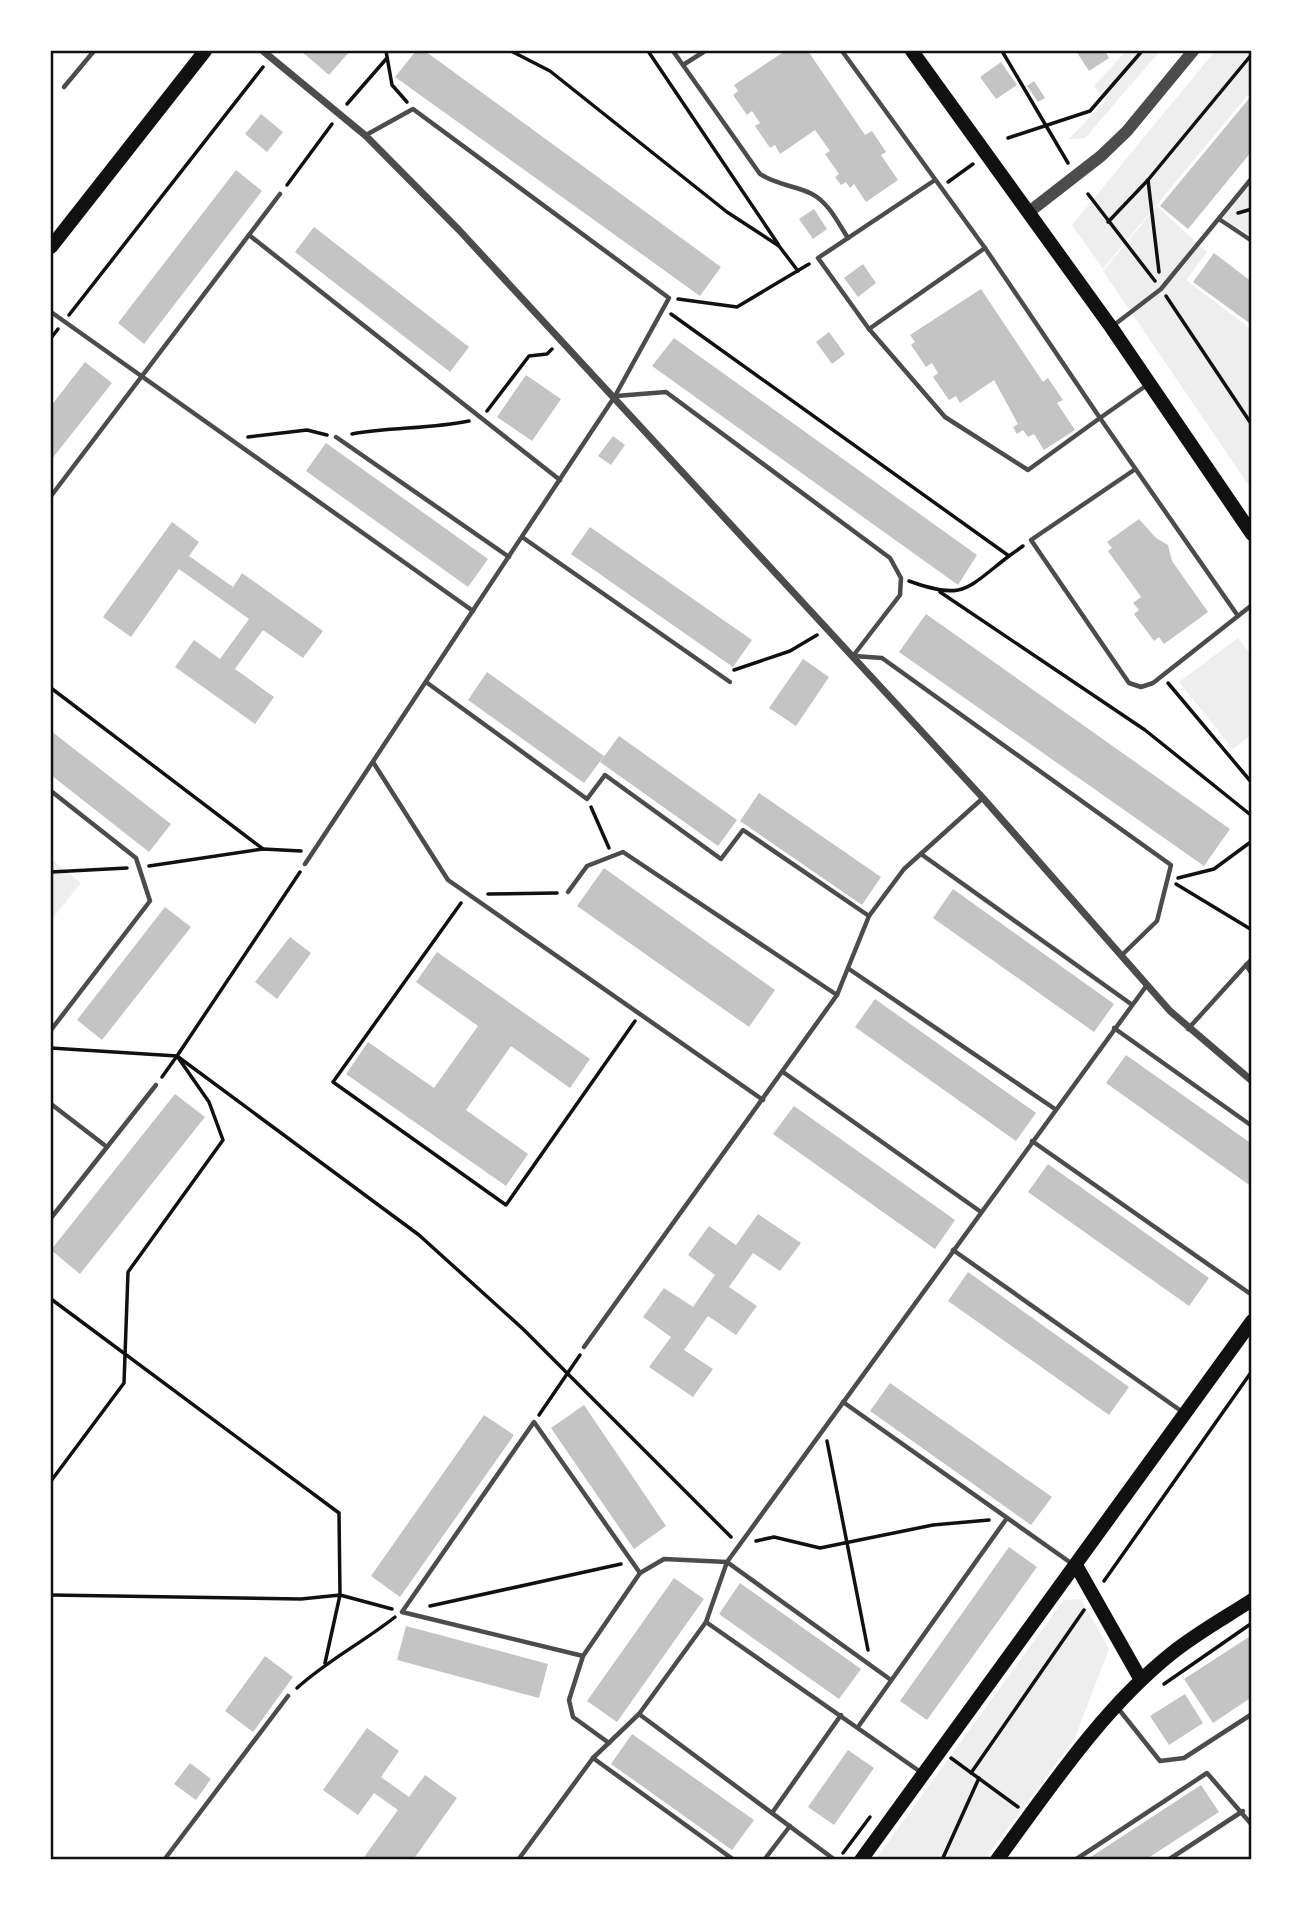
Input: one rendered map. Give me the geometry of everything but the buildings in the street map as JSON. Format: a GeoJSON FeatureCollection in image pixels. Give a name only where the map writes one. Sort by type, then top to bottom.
{"type":"FeatureCollection","features":[{"type":"Feature","properties":{"kind":"main road"},"geometry":{"type":"LineString","coordinates":[[51,247],[205,51]]}},
{"type":"Feature","properties":{"kind":"main road"},"geometry":{"type":"LineString","coordinates":[[913,51],[1111,327],[1252,534]]}},
{"type":"Feature","properties":{"kind":"main road"},"geometry":{"type":"LineString","coordinates":[[861,1860],[1252,1321]]}},
{"type":"Feature","properties":{"kind":"main road"},"geometry":{"type":"LineString","coordinates":[[1076,1567],[1141,1680]]}},
{"type":"Feature","properties":{"kind":"main road"},"geometry":{"type":"LineString","coordinates":[[998,1860],[1116,1706],[1141,1680],[1174,1652],[1252,1600]]}},
{"type":"Feature","properties":{"kind":"street"},"geometry":{"type":"LineString","coordinates":[[263,51],[366,136],[615,396],[983,798],[1187,1029],[1251,1077]]}},
{"type":"Feature","properties":{"kind":"street"},"geometry":{"type":"LineString","coordinates":[[1029,212],[1110,148],[1193,51]]}},
{"type":"Feature","properties":{"kind":"lane"},"geometry":{"type":"LineString","coordinates":[[64,87],[93,51]]}},
{"type":"Feature","properties":{"kind":"lane"},"geometry":{"type":"LineString","coordinates":[[673,51],[760,174],[776,184],[811,194],[826,205],[848,237]]}},
{"type":"Feature","properties":{"kind":"lane"},"geometry":{"type":"LineString","coordinates":[[683,65],[705,51]]}},
{"type":"Feature","properties":{"kind":"lane"},"geometry":{"type":"LineString","coordinates":[[842,51],[985,248],[1134,470],[1238,616]]}},
{"type":"Feature","properties":{"kind":"lane"},"geometry":{"type":"LineString","coordinates":[[305,864],[615,396],[669,298],[414,109],[366,136]]}},
{"type":"Feature","properties":{"kind":"lane"},"geometry":{"type":"LineString","coordinates":[[1111,327],[1161,289],[1252,178]]}},
{"type":"Feature","properties":{"kind":"lane"},"geometry":{"type":"LineString","coordinates":[[935,180],[818,258],[869,329],[945,417],[1028,470],[1149,383]]}},
{"type":"Feature","properties":{"kind":"lane"},"geometry":{"type":"LineString","coordinates":[[51,496],[280,194]]}},
{"type":"Feature","properties":{"kind":"lane"},"geometry":{"type":"LineString","coordinates":[[1219,219],[1252,241]]}},
{"type":"Feature","properties":{"kind":"lane"},"geometry":{"type":"LineString","coordinates":[[249,235],[560,480]]}},
{"type":"Feature","properties":{"kind":"lane"},"geometry":{"type":"LineString","coordinates":[[869,329],[985,248]]}},
{"type":"Feature","properties":{"kind":"lane"},"geometry":{"type":"LineString","coordinates":[[51,312],[140,378],[473,611]]}},
{"type":"Feature","properties":{"kind":"lane"},"geometry":{"type":"LineString","coordinates":[[615,396],[666,392],[890,558],[901,578],[900,595],[853,656]]}},
{"type":"Feature","properties":{"kind":"lane"},"geometry":{"type":"LineString","coordinates":[[337,437],[509,557]]}},
{"type":"Feature","properties":{"kind":"lane"},"geometry":{"type":"LineString","coordinates":[[1134,470],[1031,540],[1129,683],[1142,687],[1162,676],[1252,605]]}},
{"type":"Feature","properties":{"kind":"lane"},"geometry":{"type":"LineString","coordinates":[[522,537],[730,682]]}},
{"type":"Feature","properties":{"kind":"lane"},"geometry":{"type":"LineString","coordinates":[[853,656],[882,659],[1171,865],[1157,921],[1123,954]]}},
{"type":"Feature","properties":{"kind":"lane"},"geometry":{"type":"LineString","coordinates":[[426,682],[587,799],[604,775],[721,859],[743,830],[869,916]]}},
{"type":"Feature","properties":{"kind":"lane"},"geometry":{"type":"LineString","coordinates":[[373,762],[448,880],[764,1100]]}},
{"type":"Feature","properties":{"kind":"lane"},"geometry":{"type":"LineString","coordinates":[[51,791],[136,858],[150,901],[51,1030]]}},
{"type":"Feature","properties":{"kind":"lane"},"geometry":{"type":"LineString","coordinates":[[584,1346],[764,1100],[836,995],[869,916],[904,869],[983,798]]}},
{"type":"Feature","properties":{"kind":"lane"},"geometry":{"type":"LineString","coordinates":[[568,891],[586,866],[623,852],[836,995]]}},
{"type":"Feature","properties":{"kind":"lane"},"geometry":{"type":"LineString","coordinates":[[920,854],[1131,1004]]}},
{"type":"Feature","properties":{"kind":"lane"},"geometry":{"type":"LineString","coordinates":[[1187,1029],[1252,959]]}},
{"type":"Feature","properties":{"kind":"lane"},"geometry":{"type":"LineString","coordinates":[[1246,965],[1252,974]]}},
{"type":"Feature","properties":{"kind":"lane"},"geometry":{"type":"LineString","coordinates":[[849,969],[1055,1109]]}},
{"type":"Feature","properties":{"kind":"lane"},"geometry":{"type":"LineString","coordinates":[[518,1860],[593,1758],[639,1714],[706,1622],[727,1562],[1147,985]]}},
{"type":"Feature","properties":{"kind":"lane"},"geometry":{"type":"LineString","coordinates":[[1114,1028],[1252,1126]]}},
{"type":"Feature","properties":{"kind":"lane"},"geometry":{"type":"LineString","coordinates":[[783,1072],[981,1212]]}},
{"type":"Feature","properties":{"kind":"lane"},"geometry":{"type":"LineString","coordinates":[[51,1218],[156,1085]]}},
{"type":"Feature","properties":{"kind":"lane"},"geometry":{"type":"LineString","coordinates":[[51,1104],[107,1147]]}},
{"type":"Feature","properties":{"kind":"lane"},"geometry":{"type":"LineString","coordinates":[[1032,1141],[1252,1295]]}},
{"type":"Feature","properties":{"kind":"lane"},"geometry":{"type":"LineString","coordinates":[[953,1250],[1185,1414]]}},
{"type":"Feature","properties":{"kind":"lane"},"geometry":{"type":"LineString","coordinates":[[844,1402],[1076,1567]]}},
{"type":"Feature","properties":{"kind":"lane"},"geometry":{"type":"LineString","coordinates":[[583,1656],[402,1612],[534,1422],[640,1573]]}},
{"type":"Feature","properties":{"kind":"lane"},"geometry":{"type":"LineString","coordinates":[[858,1727],[1007,1518]]}},
{"type":"Feature","properties":{"kind":"lane"},"geometry":{"type":"LineString","coordinates":[[609,1742],[573,1717],[569,1700],[583,1656],[640,1573],[664,1559],[727,1562],[891,1680]]}},
{"type":"Feature","properties":{"kind":"lane"},"geometry":{"type":"LineString","coordinates":[[706,1622],[924,1774]]}},
{"type":"Feature","properties":{"kind":"lane"},"geometry":{"type":"LineString","coordinates":[[164,1860],[288,1696]]}},
{"type":"Feature","properties":{"kind":"lane"},"geometry":{"type":"LineString","coordinates":[[1116,1706],[1160,1761],[1184,1758],[1252,1714]]}},
{"type":"Feature","properties":{"kind":"lane"},"geometry":{"type":"LineString","coordinates":[[639,1714],[835,1860]]}},
{"type":"Feature","properties":{"kind":"lane"},"geometry":{"type":"LineString","coordinates":[[772,1813],[841,1716]]}},
{"type":"Feature","properties":{"kind":"lane"},"geometry":{"type":"LineString","coordinates":[[593,1758],[734,1860]]}},
{"type":"Feature","properties":{"kind":"lane"},"geometry":{"type":"LineString","coordinates":[[1074,1860],[1207,1773],[1243,1811],[1252,1825]]}},
{"type":"Feature","properties":{"kind":"lane"},"geometry":{"type":"LineString","coordinates":[[1168,1860],[1243,1811]]}},
{"type":"Feature","properties":{"kind":"lane"},"geometry":{"type":"LineString","coordinates":[[764,1860],[790,1826]]}},
{"type":"Feature","properties":{"kind":"path"},"geometry":{"type":"LineString","coordinates":[[386,51],[392,85],[414,109]]}},
{"type":"Feature","properties":{"kind":"path"},"geometry":{"type":"LineString","coordinates":[[512,51],[550,71],[727,212],[779,246]]}},
{"type":"Feature","properties":{"kind":"path"},"geometry":{"type":"LineString","coordinates":[[648,51],[798,271]]}},
{"type":"Feature","properties":{"kind":"path"},"geometry":{"type":"LineString","coordinates":[[1002,51],[1068,163]]}},
{"type":"Feature","properties":{"kind":"path"},"geometry":{"type":"LineString","coordinates":[[1008,138],[1046,128],[1090,111],[1142,51]]}},
{"type":"Feature","properties":{"kind":"path"},"geometry":{"type":"LineString","coordinates":[[1108,222],[1148,180],[1252,54]]}},
{"type":"Feature","properties":{"kind":"path"},"geometry":{"type":"LineString","coordinates":[[51,338],[271,57]]}},
{"type":"Feature","properties":{"kind":"path"},"geometry":{"type":"LineString","coordinates":[[280,194],[339,113],[387,58]]}},
{"type":"Feature","properties":{"kind":"path"},"geometry":{"type":"LineString","coordinates":[[941,188],[973,164]]}},
{"type":"Feature","properties":{"kind":"path"},"geometry":{"type":"LineString","coordinates":[[1148,180],[1161,289]]}},
{"type":"Feature","properties":{"kind":"path"},"geometry":{"type":"LineString","coordinates":[[1088,194],[1161,289],[1252,425]]}},
{"type":"Feature","properties":{"kind":"path"},"geometry":{"type":"LineString","coordinates":[[669,298],[737,307],[818,258]]}},
{"type":"Feature","properties":{"kind":"path"},"geometry":{"type":"LineString","coordinates":[[663,308],[1009,556]]}},
{"type":"Feature","properties":{"kind":"path"},"geometry":{"type":"LineString","coordinates":[[229,439],[307,430],[337,437],[392,427],[438,428],[482,418],[529,356],[547,354],[554,347]]}},
{"type":"Feature","properties":{"kind":"path"},"geometry":{"type":"LineString","coordinates":[[940,592],[963,591],[1031,540]]}},
{"type":"Feature","properties":{"kind":"path"},"geometry":{"type":"LineString","coordinates":[[901,578],[940,592],[1145,730],[1252,816]]}},
{"type":"Feature","properties":{"kind":"path"},"geometry":{"type":"LineString","coordinates":[[719,674],[790,651],[828,629]]}},
{"type":"Feature","properties":{"kind":"path"},"geometry":{"type":"LineString","coordinates":[[1162,676],[1252,783]]}},
{"type":"Feature","properties":{"kind":"path"},"geometry":{"type":"LineString","coordinates":[[51,688],[263,849]]}},
{"type":"Feature","properties":{"kind":"path"},"geometry":{"type":"LineString","coordinates":[[587,799],[612,856]]}},
{"type":"Feature","properties":{"kind":"path"},"geometry":{"type":"LineString","coordinates":[[1169,880],[1214,869],[1252,841]]}},
{"type":"Feature","properties":{"kind":"path"},"geometry":{"type":"LineString","coordinates":[[51,872],[139,868],[263,849],[313,852]]}},
{"type":"Feature","properties":{"kind":"path"},"geometry":{"type":"LineString","coordinates":[[156,1085],[305,864]]}},
{"type":"Feature","properties":{"kind":"path"},"geometry":{"type":"LineString","coordinates":[[1169,880],[1252,930]]}},
{"type":"Feature","properties":{"kind":"path"},"geometry":{"type":"LineString","coordinates":[[568,891],[544,896],[468,894],[332,1082],[506,1205],[640,1014]]}},
{"type":"Feature","properties":{"kind":"path"},"geometry":{"type":"LineString","coordinates":[[51,1048],[177,1056],[419,1235],[523,1329],[740,1545],[774,1537],[820,1548],[933,1525],[1007,1518]]}},
{"type":"Feature","properties":{"kind":"path"},"geometry":{"type":"LineString","coordinates":[[51,1481],[124,1383],[128,1272],[223,1140],[209,1102],[177,1056]]}},
{"type":"Feature","properties":{"kind":"path"},"geometry":{"type":"LineString","coordinates":[[51,1299],[339,1513],[340,1595],[325,1663]]}},
{"type":"Feature","properties":{"kind":"path"},"geometry":{"type":"LineString","coordinates":[[534,1422],[584,1346]]}},
{"type":"Feature","properties":{"kind":"path"},"geometry":{"type":"LineString","coordinates":[[971,1773],[1252,1371]]}},
{"type":"Feature","properties":{"kind":"path"},"geometry":{"type":"LineString","coordinates":[[825,1428],[871,1666]]}},
{"type":"Feature","properties":{"kind":"path"},"geometry":{"type":"LineString","coordinates":[[51,1595],[301,1599],[340,1595],[402,1612],[478,1598],[632,1561]]}},
{"type":"Feature","properties":{"kind":"path"},"geometry":{"type":"LineString","coordinates":[[288,1696],[325,1663],[369,1638],[402,1612]]}},
{"type":"Feature","properties":{"kind":"path"},"geometry":{"type":"LineString","coordinates":[[941,1751],[1019,1808]]}},
{"type":"Feature","properties":{"kind":"path"},"geometry":{"type":"LineString","coordinates":[[942,1860],[979,1778]]}},
{"type":"Feature","properties":{"kind":"shaded area"},"geometry":{"type":"Polygon","coordinates":[[[1126,51],[1160,51],[1085,138],[1069,139],[1106,100],[1094,86],[1126,51]]]}},
{"type":"Feature","properties":{"kind":"shaded area"},"geometry":{"type":"Polygon","coordinates":[[[1215,51],[1252,51],[1252,90],[1103,269],[1072,225],[1215,51]]]}},
{"type":"Feature","properties":{"kind":"shaded area"},"geometry":{"type":"Polygon","coordinates":[[[1252,182],[1252,237],[1223,218],[1252,182]]]}},
{"type":"Feature","properties":{"kind":"shaded area"},"geometry":{"type":"Polygon","coordinates":[[[1157,206],[1207,252],[1186,280],[1252,330],[1252,490],[1103,271],[1157,206]]]}},
{"type":"Feature","properties":{"kind":"shaded area"},"geometry":{"type":"Polygon","coordinates":[[[1238,638],[1252,656],[1252,734],[1233,749],[1179,682],[1238,638]]]}},
{"type":"Feature","properties":{"kind":"shaded area"},"geometry":{"type":"Polygon","coordinates":[[[51,859],[81,883],[51,920],[51,859]]]}},
{"type":"Feature","properties":{"kind":"shaded area"},"geometry":{"type":"Polygon","coordinates":[[[1081,1599],[1109,1649],[1074,1740],[984,1860],[875,1860],[1064,1600],[1081,1599]]]}}]}
